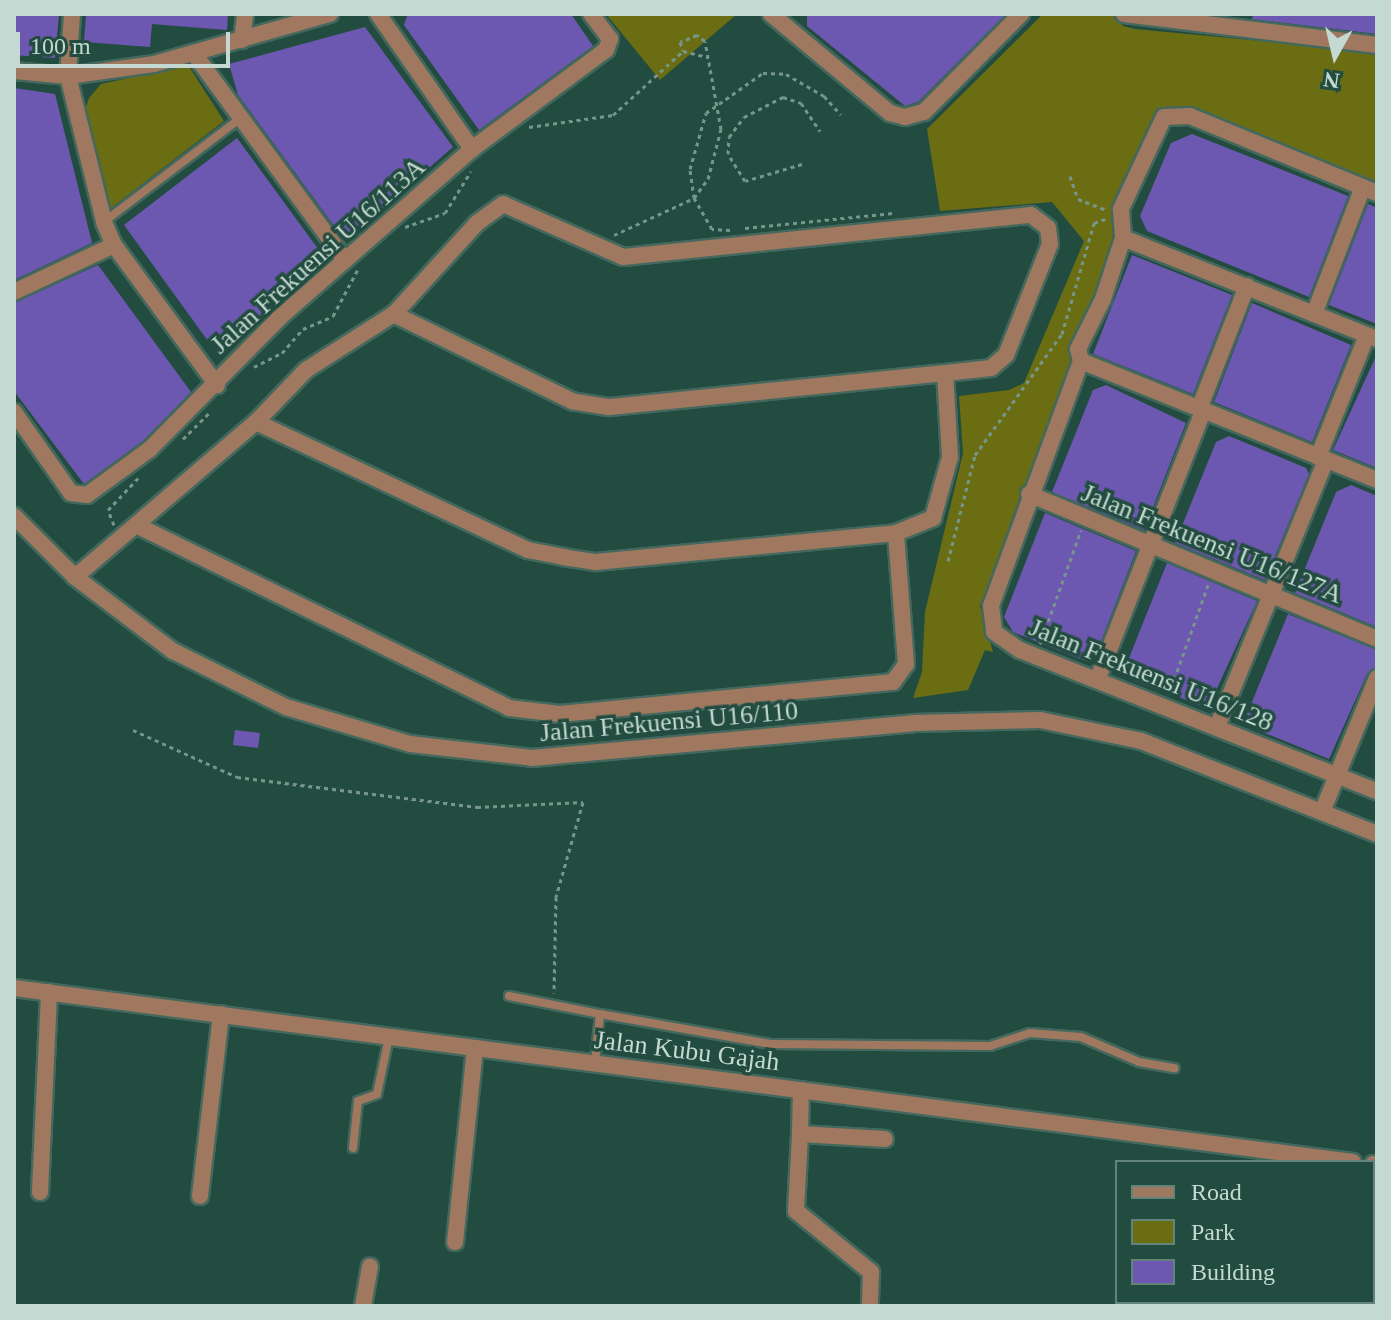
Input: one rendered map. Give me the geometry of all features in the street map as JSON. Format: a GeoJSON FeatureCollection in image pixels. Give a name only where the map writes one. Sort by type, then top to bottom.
{"type":"FeatureCollection","features":[{"type":"Feature","properties":{"kind":"street"},"geometry":{"type":"LineString","coordinates":[[72,14],[68,76],[104,222],[114,245],[217,385]]}},
{"type":"Feature","properties":{"kind":"street"},"geometry":{"type":"LineString","coordinates":[[242,40],[245,14]]}},
{"type":"Feature","properties":{"kind":"street"},"geometry":{"type":"LineString","coordinates":[[14,71],[68,76],[195,55],[330,14]]}},
{"type":"Feature","properties":{"kind":"street"},"geometry":{"type":"LineString","coordinates":[[378,14],[474,155]]}},
{"type":"Feature","properties":{"kind":"street","name":"Jalan Frekuensi U16/113A"},"geometry":{"type":"LineString","coordinates":[[14,412],[71,493],[83,497],[150,449],[217,385],[226,367],[345,260],[606,50],[610,39],[591,14]]}},
{"type":"Feature","properties":{"kind":"street"},"geometry":{"type":"LineString","coordinates":[[777,16],[890,113],[905,117],[924,112],[1021,14]]}},
{"type":"Feature","properties":{"kind":"street"},"geometry":{"type":"LineString","coordinates":[[1124,14],[1377,45]]}},
{"type":"Feature","properties":{"kind":"street"},"geometry":{"type":"LineString","coordinates":[[195,55],[345,260]]}},
{"type":"Feature","properties":{"kind":"street"},"geometry":{"type":"LineString","coordinates":[[1217,727],[1372,337],[1314,314],[1247,286],[1123,238],[1121,213],[1159,123],[1172,115],[1190,116],[1370,190],[1314,314]]}},
{"type":"Feature","properties":{"kind":"street"},"geometry":{"type":"LineString","coordinates":[[75,577],[256,422],[306,370],[394,314],[477,223],[503,204],[623,257],[1031,215],[1048,228],[1050,244],[1006,355],[991,368],[945,373],[608,407],[572,401],[394,314]]}},
{"type":"Feature","properties":{"kind":"street","name":"Jalan Frekuensi U16/128"},"geometry":{"type":"LineString","coordinates":[[1123,238],[1078,349],[1081,361],[1029,494],[989,616],[1000,639],[1377,791]]}},
{"type":"Feature","properties":{"kind":"street"},"geometry":{"type":"LineString","coordinates":[[14,292],[114,245]]}},
{"type":"Feature","properties":{"kind":"street"},"geometry":{"type":"LineString","coordinates":[[1098,678],[1247,286]]}},
{"type":"Feature","properties":{"kind":"street"},"geometry":{"type":"LineString","coordinates":[[1081,361],[1377,480]]}},
{"type":"Feature","properties":{"kind":"street"},"geometry":{"type":"LineString","coordinates":[[256,422],[528,550],[596,562],[896,533],[933,518],[950,457],[945,373]]}},
{"type":"Feature","properties":{"kind":"street","name":"Jalan Frekuensi U16/127A"},"geometry":{"type":"LineString","coordinates":[[1029,494],[1377,639]]}},
{"type":"Feature","properties":{"kind":"street","name":"Jalan Frekuensi U16/110"},"geometry":{"type":"LineString","coordinates":[[14,516],[75,577],[173,651],[286,707],[410,744],[532,758],[913,723],[1040,720],[1141,741],[1377,834]]}},
{"type":"Feature","properties":{"kind":"street"},"geometry":{"type":"LineString","coordinates":[[136,525],[509,708],[560,714],[893,682],[906,664],[896,533]]}},
{"type":"Feature","properties":{"kind":"street"},"geometry":{"type":"LineString","coordinates":[[1322,812],[1377,678]]}},
{"type":"Feature","properties":{"kind":"street","name":"Jalan Kubu Gajah"},"geometry":{"type":"LineString","coordinates":[[14,988],[1338,1160]]}},
{"type":"Feature","properties":{"kind":"street"},"geometry":{"type":"LineString","coordinates":[[40,1192],[49,992]]}},
{"type":"Feature","properties":{"kind":"street"},"geometry":{"type":"LineString","coordinates":[[200,1196],[221,1014]]}},
{"type":"Feature","properties":{"kind":"street"},"geometry":{"type":"LineString","coordinates":[[455,1242],[475,1048]]}},
{"type":"Feature","properties":{"kind":"street"},"geometry":{"type":"LineString","coordinates":[[801,1090],[796,1211],[871,1272],[870,1306]]}},
{"type":"Feature","properties":{"kind":"street"},"geometry":{"type":"LineString","coordinates":[[800,1134],[885,1139]]}},
{"type":"Feature","properties":{"kind":"street"},"geometry":{"type":"LineString","coordinates":[[363,1306],[370,1267]]}},
{"type":"Feature","properties":{"kind":"lane"},"geometry":{"type":"LineString","coordinates":[[104,222],[242,117]]}},
{"type":"Feature","properties":{"kind":"lane"},"geometry":{"type":"LineString","coordinates":[[509,996],[770,1044],[990,1046],[1030,1033],[1068,1036],[1139,1062],[1174,1068]]}},
{"type":"Feature","properties":{"kind":"lane"},"geometry":{"type":"LineString","coordinates":[[595,1063],[600,1014]]}},
{"type":"Feature","properties":{"kind":"lane"},"geometry":{"type":"LineString","coordinates":[[353,1148],[358,1101],[377,1094],[389,1036]]}},
{"type":"Feature","properties":{"kind":"path"},"geometry":{"type":"LineString","coordinates":[[599,248],[619,231],[694,198],[718,156],[721,129],[705,41],[697,35],[680,42],[683,51]]}},
{"type":"Feature","properties":{"kind":"path"},"geometry":{"type":"LineString","coordinates":[[683,51],[707,57]]}},
{"type":"Feature","properties":{"kind":"path"},"geometry":{"type":"LineString","coordinates":[[516,130],[613,115],[683,51]]}},
{"type":"Feature","properties":{"kind":"path"},"geometry":{"type":"LineString","coordinates":[[841,115],[824,96],[786,74],[763,73],[715,106],[696,138],[690,169],[694,198],[712,229],[898,212]]}},
{"type":"Feature","properties":{"kind":"path"},"geometry":{"type":"LineString","coordinates":[[802,164],[745,181],[728,154],[729,137],[744,117],[783,97],[801,103],[820,131]]}},
{"type":"Feature","properties":{"kind":"path"},"geometry":{"type":"LineString","coordinates":[[400,228],[445,213],[474,155]]}},
{"type":"Feature","properties":{"kind":"path"},"geometry":{"type":"LineString","coordinates":[[1070,176],[1078,199],[1101,210],[1121,213]]}},
{"type":"Feature","properties":{"kind":"path"},"geometry":{"type":"LineString","coordinates":[[948,561],[975,455],[1062,334],[1094,223],[1121,213]]}},
{"type":"Feature","properties":{"kind":"path"},"geometry":{"type":"LineString","coordinates":[[244,371],[282,353],[303,329],[333,316],[343,305],[363,258]]}},
{"type":"Feature","properties":{"kind":"path"},"geometry":{"type":"LineString","coordinates":[[178,442],[207,420],[212,407]]}},
{"type":"Feature","properties":{"kind":"path"},"geometry":{"type":"LineString","coordinates":[[120,540],[108,510],[142,474]]}},
{"type":"Feature","properties":{"kind":"path"},"geometry":{"type":"LineString","coordinates":[[1036,655],[1085,518]]}},
{"type":"Feature","properties":{"kind":"path"},"geometry":{"type":"LineString","coordinates":[[1165,705],[1214,570]]}},
{"type":"Feature","properties":{"kind":"path"},"geometry":{"type":"LineString","coordinates":[[133,730],[237,777],[477,807],[583,802],[556,897],[554,1005]]}},
{"type":"Feature","properties":{"kind":"green space"},"geometry":{"type":"Polygon","coordinates":[[[606,14],[737,14],[660,80],[606,14]]]}},
{"type":"Feature","properties":{"kind":"green space"},"geometry":{"type":"Polygon","coordinates":[[[1043,14],[1115,14],[1123,26],[1135,29],[1377,52],[1377,184],[1192,108],[1176,109],[1153,122],[1118,201],[1119,225],[1072,379],[980,606],[993,652],[985,650],[968,690],[913,698],[922,672],[925,612],[963,453],[959,396],[1009,390],[1024,383],[1084,241],[1052,202],[940,211],[927,129],[1043,14]]]}},
{"type":"Feature","properties":{"kind":"green space"},"geometry":{"type":"Polygon","coordinates":[[[188,65],[224,121],[110,209],[84,113],[89,98],[101,84],[188,65]]]}},
{"type":"Feature","properties":{"kind":"building"},"geometry":{"type":"Polygon","coordinates":[[[14,14],[59,14],[55,58],[14,55],[14,14]]]}},
{"type":"Feature","properties":{"kind":"building"},"geometry":{"type":"Polygon","coordinates":[[[86,14],[228,14],[227,30],[152,24],[150,47],[84,42],[86,14]]]}},
{"type":"Feature","properties":{"kind":"building"},"geometry":{"type":"Polygon","coordinates":[[[408,14],[571,14],[593,46],[479,130],[404,25],[408,14]]]}},
{"type":"Feature","properties":{"kind":"building"},"geometry":{"type":"Polygon","coordinates":[[[807,14],[1006,14],[918,102],[905,106],[807,26],[807,14]]]}},
{"type":"Feature","properties":{"kind":"building"},"geometry":{"type":"Polygon","coordinates":[[[1253,14],[1377,14],[1377,34],[1252,19],[1253,14]]]}},
{"type":"Feature","properties":{"kind":"building"},"geometry":{"type":"Polygon","coordinates":[[[365,27],[453,147],[354,233],[340,234],[238,95],[229,64],[365,27]]]}},
{"type":"Feature","properties":{"kind":"building"},"geometry":{"type":"Polygon","coordinates":[[[14,88],[55,94],[92,243],[14,280],[14,88]]]}},
{"type":"Feature","properties":{"kind":"building"},"geometry":{"type":"Polygon","coordinates":[[[1192,134],[1348,196],[1309,297],[1147,231],[1140,216],[1171,143],[1192,134]]]}},
{"type":"Feature","properties":{"kind":"building"},"geometry":{"type":"Polygon","coordinates":[[[237,138],[324,257],[226,349],[208,341],[124,225],[237,138]]]}},
{"type":"Feature","properties":{"kind":"building"},"geometry":{"type":"Polygon","coordinates":[[[1368,204],[1377,208],[1377,324],[1329,305],[1368,204]]]}},
{"type":"Feature","properties":{"kind":"building"},"geometry":{"type":"Polygon","coordinates":[[[1132,255],[1232,295],[1193,394],[1093,354],[1132,255]]]}},
{"type":"Feature","properties":{"kind":"building"},"geometry":{"type":"Polygon","coordinates":[[[98,265],[191,392],[143,441],[84,484],[14,391],[14,303],[98,265]]]}},
{"type":"Feature","properties":{"kind":"building"},"geometry":{"type":"Polygon","coordinates":[[[1252,303],[1351,345],[1312,442],[1214,402],[1252,303]]]}},
{"type":"Feature","properties":{"kind":"building"},"geometry":{"type":"Polygon","coordinates":[[[1377,354],[1377,468],[1333,450],[1377,354]]]}},
{"type":"Feature","properties":{"kind":"building"},"geometry":{"type":"Polygon","coordinates":[[[1106,385],[1186,423],[1144,530],[1052,492],[1093,390],[1106,385]]]}},
{"type":"Feature","properties":{"kind":"building"},"geometry":{"type":"Polygon","coordinates":[[[1229,436],[1306,468],[1309,474],[1265,580],[1175,543],[1216,442],[1229,436]]]}},
{"type":"Feature","properties":{"kind":"building"},"geometry":{"type":"Polygon","coordinates":[[[1351,485],[1377,496],[1377,627],[1295,593],[1336,492],[1351,485]]]}},
{"type":"Feature","properties":{"kind":"building"},"geometry":{"type":"Polygon","coordinates":[[[1045,513],[1136,551],[1095,657],[1085,661],[1013,632],[1004,617],[1045,513]]]}},
{"type":"Feature","properties":{"kind":"building"},"geometry":{"type":"Polygon","coordinates":[[[1167,563],[1257,601],[1208,708],[1135,681],[1127,663],[1167,563]]]}},
{"type":"Feature","properties":{"kind":"building"},"geometry":{"type":"Polygon","coordinates":[[[1288,614],[1377,650],[1377,667],[1367,674],[1329,759],[1255,729],[1247,714],[1288,614]]]}},
{"type":"Feature","properties":{"kind":"building"},"geometry":{"type":"Polygon","coordinates":[[[235,730],[260,733],[258,748],[233,745],[235,730]]]}}]}
